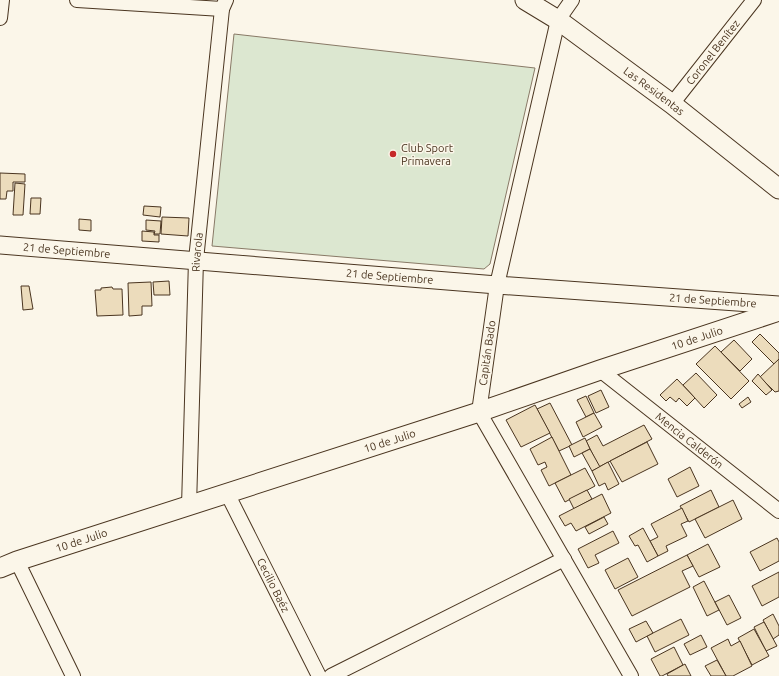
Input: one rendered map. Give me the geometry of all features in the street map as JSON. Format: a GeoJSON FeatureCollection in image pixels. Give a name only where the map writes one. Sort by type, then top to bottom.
{"type":"FeatureCollection","features":[{"type":"Feature","properties":{"kind":"main road","name":"Las Residentas"},"geometry":{"type":"LineString","coordinates":[[525,0],[558,20],[672,104],[779,190]]}},
{"type":"Feature","properties":{"kind":"main road","name":"10 de Julio"},"geometry":{"type":"LineString","coordinates":[[0,568],[17,561],[479,412],[779,311]]}},
{"type":"Feature","properties":{"kind":"street"},"geometry":{"type":"LineString","coordinates":[[0,18],[2,0]]}},
{"type":"Feature","properties":{"kind":"street"},"geometry":{"type":"LineString","coordinates":[[77,0],[224,4]]}},
{"type":"Feature","properties":{"kind":"street","name":"Capitán Bado"},"geometry":{"type":"LineString","coordinates":[[479,412],[497,285],[558,20],[572,0]]}},
{"type":"Feature","properties":{"kind":"street","name":"Coronel Benítez"},"geometry":{"type":"LineString","coordinates":[[672,104],[754,0]]}},
{"type":"Feature","properties":{"kind":"street","name":"Rivarola"},"geometry":{"type":"LineString","coordinates":[[189,506],[196,260],[224,4]]}},
{"type":"Feature","properties":{"kind":"street","name":"21 de Septiembre"},"geometry":{"type":"LineString","coordinates":[[0,245],[497,285],[779,305]]}},
{"type":"Feature","properties":{"kind":"street","name":"Mencia Calderón"},"geometry":{"type":"LineString","coordinates":[[600,370],[779,511]]}},
{"type":"Feature","properties":{"kind":"street"},"geometry":{"type":"LineString","coordinates":[[479,412],[631,676]]}},
{"type":"Feature","properties":{"kind":"street","name":"Cecilio Baéz"},"geometry":{"type":"LineString","coordinates":[[228,493],[319,676]]}},
{"type":"Feature","properties":{"kind":"street"},"geometry":{"type":"LineString","coordinates":[[331,676],[564,559]]}},
{"type":"Feature","properties":{"kind":"street"},"geometry":{"type":"LineString","coordinates":[[17,561],[73,676]]}},
{"type":"Feature","properties":{"kind":"green space"},"geometry":{"type":"Polygon","coordinates":[[[234,34],[535,68],[490,264],[484,269],[212,246],[234,34]]]}},
{"type":"Feature","properties":{"kind":"building"},"geometry":{"type":"Polygon","coordinates":[[[0,173],[25,174],[25,182],[13,182],[13,191],[7,191],[6,199],[0,199],[0,173]]]}},
{"type":"Feature","properties":{"kind":"building"},"geometry":{"type":"Polygon","coordinates":[[[15,183],[25,184],[23,215],[13,215],[15,183]]]}},
{"type":"Feature","properties":{"kind":"building"},"geometry":{"type":"Polygon","coordinates":[[[31,198],[41,198],[40,214],[30,214],[31,198]]]}},
{"type":"Feature","properties":{"kind":"building"},"geometry":{"type":"Polygon","coordinates":[[[144,206],[161,207],[160,217],[143,215],[144,206]]]}},
{"type":"Feature","properties":{"kind":"building"},"geometry":{"type":"Polygon","coordinates":[[[162,217],[189,218],[188,236],[161,234],[162,217]]]}},
{"type":"Feature","properties":{"kind":"building"},"geometry":{"type":"Polygon","coordinates":[[[79,219],[91,220],[91,231],[79,230],[79,219]]]}},
{"type":"Feature","properties":{"kind":"building"},"geometry":{"type":"Polygon","coordinates":[[[146,220],[161,221],[160,234],[154,234],[155,231],[146,230],[146,220]]]}},
{"type":"Feature","properties":{"kind":"building"},"geometry":{"type":"Polygon","coordinates":[[[142,231],[154,232],[154,235],[159,235],[159,242],[142,241],[142,231]]]}},
{"type":"Feature","properties":{"kind":"building"},"geometry":{"type":"Polygon","coordinates":[[[169,281],[170,295],[154,295],[153,282],[169,281]]]}},
{"type":"Feature","properties":{"kind":"building"},"geometry":{"type":"Polygon","coordinates":[[[151,282],[152,306],[142,306],[142,315],[129,316],[128,283],[151,282]]]}},
{"type":"Feature","properties":{"kind":"building"},"geometry":{"type":"Polygon","coordinates":[[[21,286],[29,286],[33,309],[23,310],[21,286]]]}},
{"type":"Feature","properties":{"kind":"building"},"geometry":{"type":"Polygon","coordinates":[[[112,287],[113,289],[122,289],[123,315],[97,316],[95,290],[112,287]]]}},
{"type":"Feature","properties":{"kind":"building"},"geometry":{"type":"Polygon","coordinates":[[[760,334],[779,353],[779,359],[774,364],[752,342],[760,334]]]}},
{"type":"Feature","properties":{"kind":"building"},"geometry":{"type":"Polygon","coordinates":[[[734,340],[752,359],[740,371],[721,352],[734,340]]]}},
{"type":"Feature","properties":{"kind":"building"},"geometry":{"type":"Polygon","coordinates":[[[715,346],[749,381],[731,399],[696,364],[715,346]]]}},
{"type":"Feature","properties":{"kind":"building"},"geometry":{"type":"Polygon","coordinates":[[[779,359],[779,391],[775,392],[760,377],[779,359]]]}},
{"type":"Feature","properties":{"kind":"building"},"geometry":{"type":"Polygon","coordinates":[[[696,373],[717,395],[704,408],[683,385],[696,373]]]}},
{"type":"Feature","properties":{"kind":"building"},"geometry":{"type":"Polygon","coordinates":[[[758,374],[772,390],[766,395],[752,381],[758,374]]]}},
{"type":"Feature","properties":{"kind":"building"},"geometry":{"type":"Polygon","coordinates":[[[677,379],[695,398],[687,406],[679,398],[676,402],[670,397],[666,401],[660,395],[677,379]]]}},
{"type":"Feature","properties":{"kind":"building"},"geometry":{"type":"Polygon","coordinates":[[[601,390],[609,407],[596,413],[588,396],[601,390]]]}},
{"type":"Feature","properties":{"kind":"building"},"geometry":{"type":"Polygon","coordinates":[[[586,396],[594,413],[586,417],[577,400],[586,396]]]}},
{"type":"Feature","properties":{"kind":"building"},"geometry":{"type":"Polygon","coordinates":[[[748,397],[751,402],[742,408],[739,404],[748,397]]]}},
{"type":"Feature","properties":{"kind":"building"},"geometry":{"type":"Polygon","coordinates":[[[550,403],[572,445],[559,451],[537,409],[550,403]]]}},
{"type":"Feature","properties":{"kind":"building"},"geometry":{"type":"Polygon","coordinates":[[[535,405],[550,433],[521,447],[506,420],[535,405]]]}},
{"type":"Feature","properties":{"kind":"building"},"geometry":{"type":"Polygon","coordinates":[[[594,413],[602,427],[583,437],[576,422],[594,413]]]}},
{"type":"Feature","properties":{"kind":"building"},"geometry":{"type":"Polygon","coordinates":[[[644,425],[652,439],[599,467],[586,441],[597,435],[603,446],[644,425]]]}},
{"type":"Feature","properties":{"kind":"building"},"geometry":{"type":"Polygon","coordinates":[[[552,437],[571,475],[549,486],[541,470],[547,467],[545,462],[538,465],[530,449],[552,437]]]}},
{"type":"Feature","properties":{"kind":"building"},"geometry":{"type":"Polygon","coordinates":[[[585,438],[590,449],[574,457],[569,446],[585,438]]]}},
{"type":"Feature","properties":{"kind":"building"},"geometry":{"type":"Polygon","coordinates":[[[647,442],[658,464],[622,482],[610,461],[647,442]]]}},
{"type":"Feature","properties":{"kind":"building"},"geometry":{"type":"Polygon","coordinates":[[[590,449],[600,467],[592,471],[582,453],[590,449]]]}},
{"type":"Feature","properties":{"kind":"building"},"geometry":{"type":"Polygon","coordinates":[[[608,462],[619,484],[608,490],[605,483],[599,486],[592,471],[608,462]]]}},
{"type":"Feature","properties":{"kind":"building"},"geometry":{"type":"Polygon","coordinates":[[[690,467],[699,486],[677,497],[668,479],[690,467]]]}},
{"type":"Feature","properties":{"kind":"building"},"geometry":{"type":"Polygon","coordinates":[[[585,468],[595,486],[565,502],[555,483],[585,468]]]}},
{"type":"Feature","properties":{"kind":"building"},"geometry":{"type":"Polygon","coordinates":[[[587,490],[592,499],[574,509],[569,499],[587,490]]]}},
{"type":"Feature","properties":{"kind":"building"},"geometry":{"type":"Polygon","coordinates":[[[711,490],[719,507],[689,522],[680,506],[711,490]]]}},
{"type":"Feature","properties":{"kind":"building"},"geometry":{"type":"Polygon","coordinates":[[[602,494],[611,513],[576,531],[571,523],[565,526],[559,516],[602,494]]]}},
{"type":"Feature","properties":{"kind":"building"},"geometry":{"type":"Polygon","coordinates":[[[733,500],[742,519],[705,538],[695,519],[733,500]]]}},
{"type":"Feature","properties":{"kind":"building"},"geometry":{"type":"Polygon","coordinates":[[[682,508],[688,521],[681,524],[687,536],[666,546],[668,551],[658,556],[650,541],[658,537],[651,524],[682,508]]]}},
{"type":"Feature","properties":{"kind":"building"},"geometry":{"type":"Polygon","coordinates":[[[604,517],[608,524],[589,534],[585,527],[604,517]]]}},
{"type":"Feature","properties":{"kind":"building"},"geometry":{"type":"Polygon","coordinates":[[[643,528],[658,556],[647,562],[638,545],[635,546],[629,536],[643,528]]]}},
{"type":"Feature","properties":{"kind":"building"},"geometry":{"type":"Polygon","coordinates":[[[613,531],[619,543],[595,555],[599,563],[588,568],[578,549],[613,531]]]}},
{"type":"Feature","properties":{"kind":"building"},"geometry":{"type":"Polygon","coordinates":[[[777,538],[779,542],[779,561],[760,571],[750,552],[777,538]]]}},
{"type":"Feature","properties":{"kind":"building"},"geometry":{"type":"Polygon","coordinates":[[[708,544],[720,567],[699,577],[687,555],[708,544]]]}},
{"type":"Feature","properties":{"kind":"building"},"geometry":{"type":"Polygon","coordinates":[[[687,555],[693,566],[682,571],[690,587],[632,616],[618,590],[687,555]]]}},
{"type":"Feature","properties":{"kind":"building"},"geometry":{"type":"Polygon","coordinates":[[[628,558],[638,577],[615,589],[605,570],[628,558]]]}},
{"type":"Feature","properties":{"kind":"building"},"geometry":{"type":"Polygon","coordinates":[[[779,572],[779,597],[762,606],[752,586],[779,572]]]}},
{"type":"Feature","properties":{"kind":"building"},"geometry":{"type":"Polygon","coordinates":[[[704,581],[719,610],[707,616],[693,587],[704,581]]]}},
{"type":"Feature","properties":{"kind":"building"},"geometry":{"type":"Polygon","coordinates":[[[729,595],[741,618],[727,625],[715,602],[729,595]]]}},
{"type":"Feature","properties":{"kind":"building"},"geometry":{"type":"Polygon","coordinates":[[[773,614],[779,626],[779,635],[773,639],[763,620],[773,614]]]}},
{"type":"Feature","properties":{"kind":"building"},"geometry":{"type":"Polygon","coordinates":[[[681,619],[689,635],[655,652],[647,636],[681,619]]]}},
{"type":"Feature","properties":{"kind":"building"},"geometry":{"type":"Polygon","coordinates":[[[646,621],[653,633],[636,642],[629,629],[646,621]]]}},
{"type":"Feature","properties":{"kind":"building"},"geometry":{"type":"Polygon","coordinates":[[[764,622],[777,646],[766,651],[754,627],[764,622]]]}},
{"type":"Feature","properties":{"kind":"building"},"geometry":{"type":"Polygon","coordinates":[[[754,629],[769,656],[752,665],[738,638],[754,629]]]}},
{"type":"Feature","properties":{"kind":"building"},"geometry":{"type":"Polygon","coordinates":[[[701,635],[707,647],[690,655],[684,644],[701,635]]]}},
{"type":"Feature","properties":{"kind":"building"},"geometry":{"type":"Polygon","coordinates":[[[728,639],[731,646],[740,641],[752,666],[733,676],[726,676],[711,648],[728,639]]]}},
{"type":"Feature","properties":{"kind":"building"},"geometry":{"type":"Polygon","coordinates":[[[674,647],[683,665],[660,676],[651,659],[674,647]]]}},
{"type":"Feature","properties":{"kind":"building"},"geometry":{"type":"Polygon","coordinates":[[[717,660],[726,676],[711,676],[705,666],[717,660]]]}},
{"type":"Feature","properties":{"kind":"building"},"geometry":{"type":"Polygon","coordinates":[[[685,664],[691,676],[668,676],[667,674],[685,664]]]}},
{"type":"Feature","properties":{"kind":"place","name":"Club Sport Primavera"},"geometry":{"type":"Point","coordinates":[393,154]}}]}
